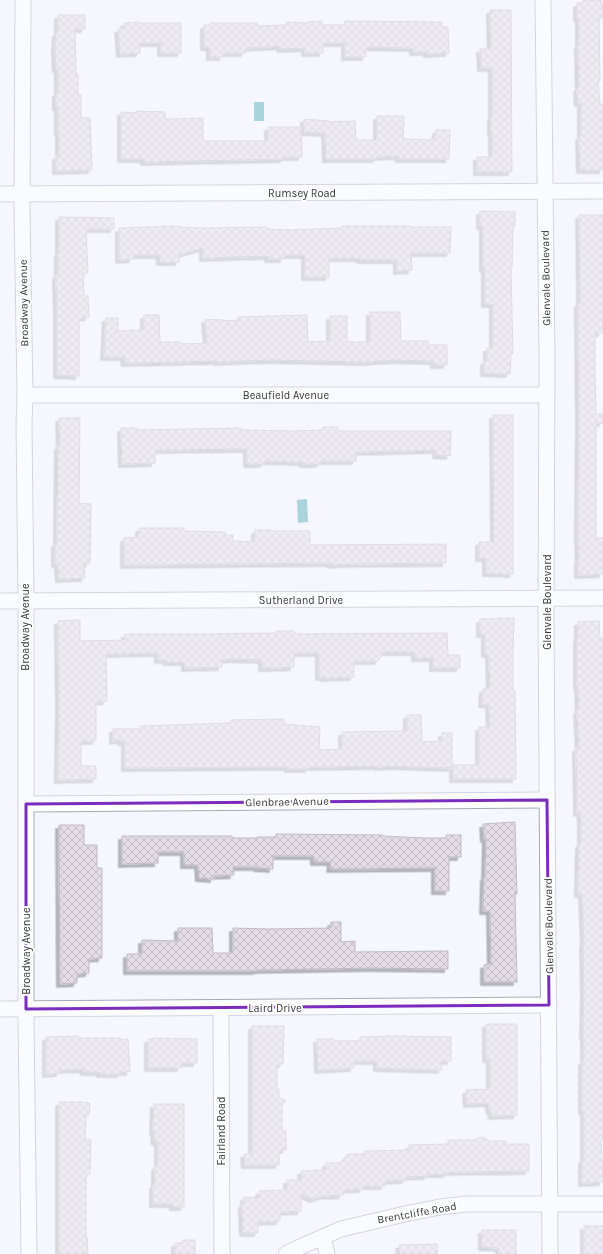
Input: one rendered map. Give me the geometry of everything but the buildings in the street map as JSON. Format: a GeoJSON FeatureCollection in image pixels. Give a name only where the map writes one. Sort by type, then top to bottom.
{"type":"FeatureCollection","features":[{"type":"Feature","properties":{"kind":"street","name":"Broadway Avenue"},"geometry":{"type":"LineString","coordinates":[[23,0],[22,194],[25,395],[28,1254]]}},
{"type":"Feature","properties":{"kind":"street","name":"Glenvale Boulevard"},"geometry":{"type":"LineString","coordinates":[[543,0],[547,358],[546,598],[550,1254]]}},
{"type":"Feature","properties":{"kind":"street","name":"Rumsey Road"},"geometry":{"type":"LineString","coordinates":[[0,194],[603,191]]}},
{"type":"Feature","properties":{"kind":"street","name":"Beaufield Avenue"},"geometry":{"type":"LineString","coordinates":[[25,395],[546,395]]}},
{"type":"Feature","properties":{"kind":"street","name":"Sutherland Drive"},"geometry":{"type":"LineString","coordinates":[[0,601],[603,598]]}},
{"type":"Feature","properties":{"kind":"street","name":"Glenbrae Avenue"},"geometry":{"type":"LineString","coordinates":[[26,804],[547,800]]}},
{"type":"Feature","properties":{"kind":"street","name":"Laird Drive"},"geometry":{"type":"LineString","coordinates":[[0,1009],[549,1006]]}},
{"type":"Feature","properties":{"kind":"street","name":"Fairland Road"},"geometry":{"type":"LineString","coordinates":[[221,1008],[222,1254]]}},
{"type":"Feature","properties":{"kind":"street","name":"Brentcliffe Road"},"geometry":{"type":"LineString","coordinates":[[286,1254],[341,1229],[371,1221],[440,1207],[466,1204],[603,1204]]}},
{"type":"Feature","properties":{"kind":"street"},"geometry":{"type":"LineString","coordinates":[[323,1237],[327,1254]]}},
{"type":"Feature","properties":{"kind":"highlighted area"},"geometry":{"type":"Polygon","coordinates":[[[547,800],[549,1005],[26,1009],[26,804],[547,800]]]}},
{"type":"Feature","properties":{"kind":"water"},"geometry":{"type":"Polygon","coordinates":[[[254,102],[264,102],[264,121],[254,121],[254,102]]]}},
{"type":"Feature","properties":{"kind":"water"},"geometry":{"type":"Polygon","coordinates":[[[307,499],[308,522],[298,523],[297,500],[307,499]]]}}]}
